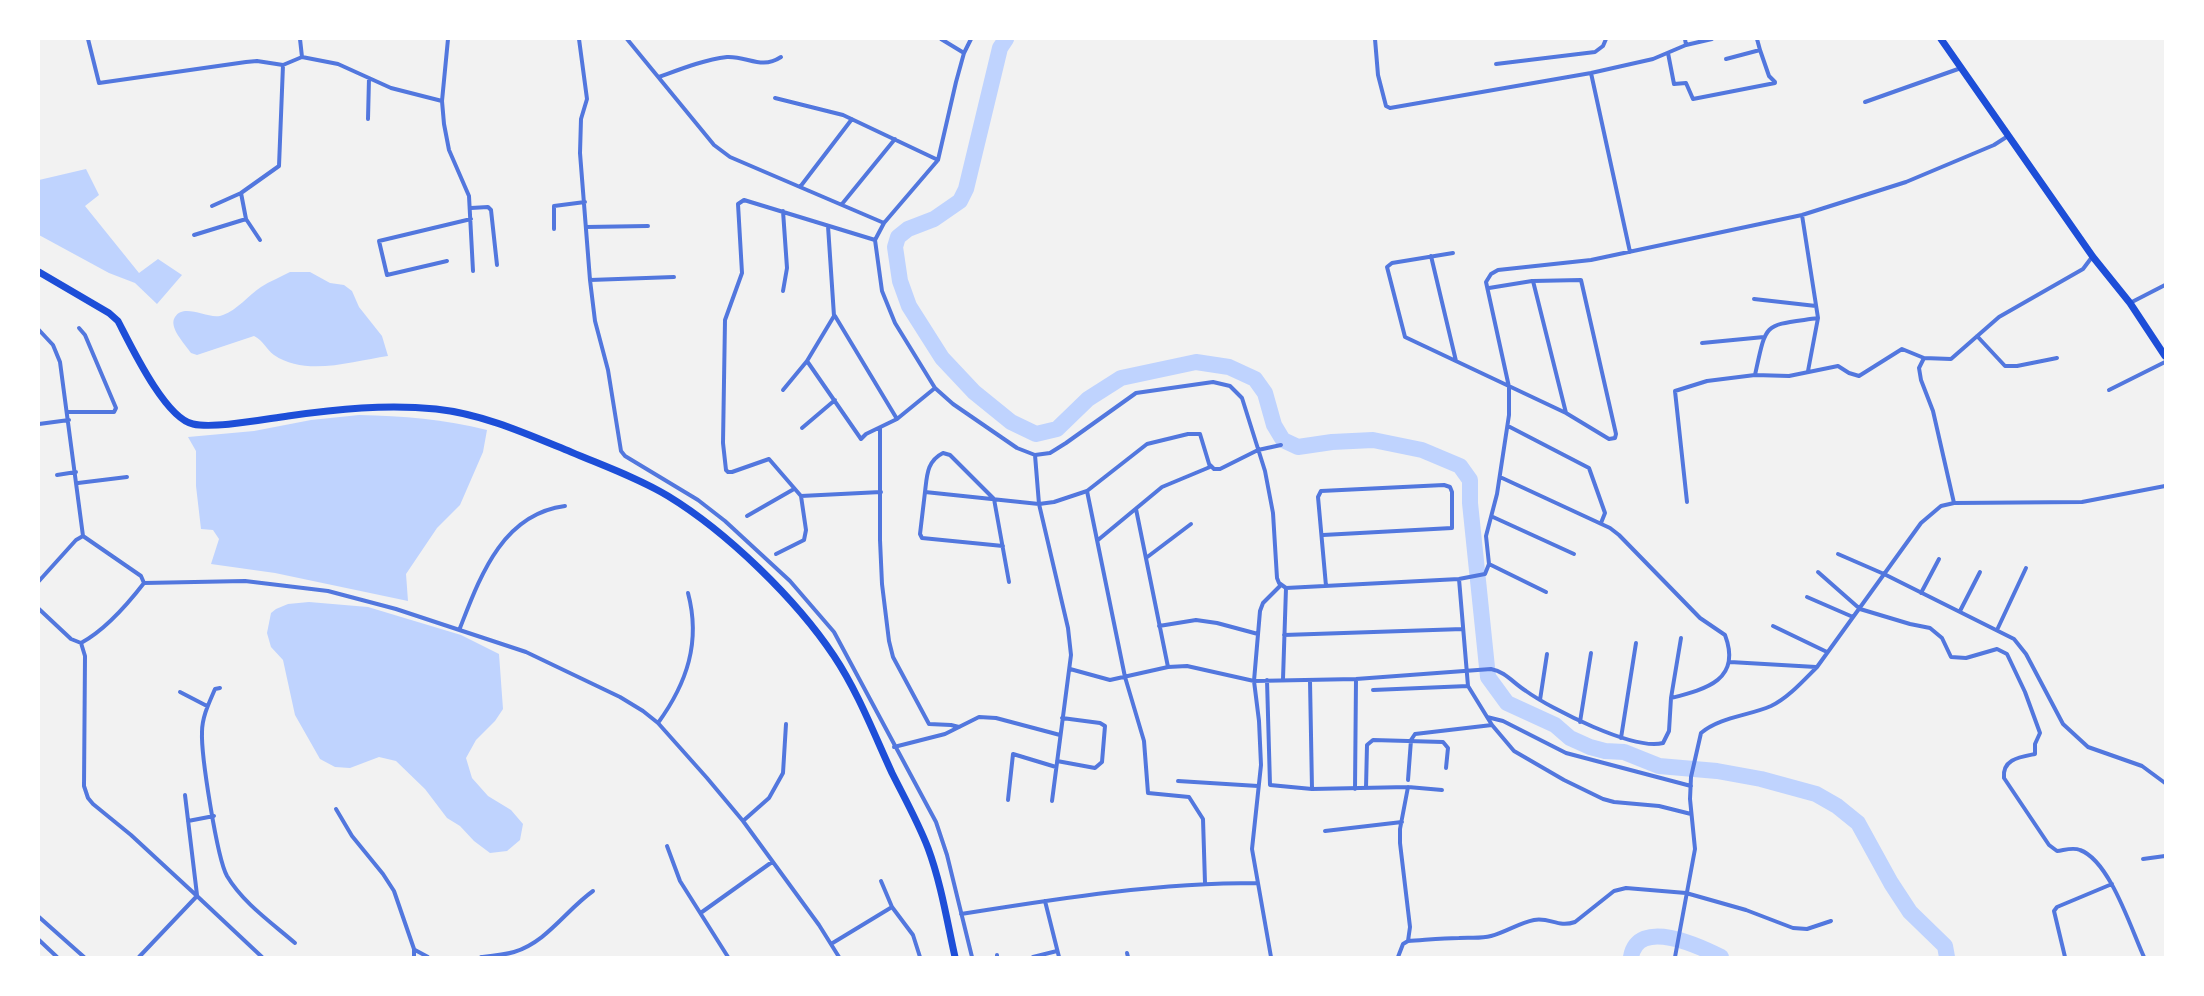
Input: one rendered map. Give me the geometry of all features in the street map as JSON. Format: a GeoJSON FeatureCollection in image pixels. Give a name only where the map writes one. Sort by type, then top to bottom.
{"type":"FeatureCollection","features":[{"type":"Feature","properties":{"kind":"main road"},"geometry":{"type":"LineString","coordinates":[[1941,39],[2093,257],[2130,303],[2165,356]]}},
{"type":"Feature","properties":{"kind":"main road"},"geometry":{"type":"LineString","coordinates":[[39,272],[109,313],[118,321],[152,385],[183,420],[193,424],[240,422],[326,410],[376,407],[422,408],[461,413],[520,431],[626,474],[669,496],[708,525],[752,562],[796,608],[834,656],[859,701],[928,848],[955,957]]}},
{"type":"Feature","properties":{"kind":"street"},"geometry":{"type":"LineString","coordinates":[[88,39],[99,83],[246,62],[257,61],[283,65],[302,57],[338,64],[391,88],[442,101]]}},
{"type":"Feature","properties":{"kind":"street"},"geometry":{"type":"LineString","coordinates":[[300,39],[302,57]]}},
{"type":"Feature","properties":{"kind":"street"},"geometry":{"type":"LineString","coordinates":[[448,39],[442,101],[444,124],[449,150],[467,189],[471,208],[473,271]]}},
{"type":"Feature","properties":{"kind":"street"},"geometry":{"type":"LineString","coordinates":[[579,39],[587,99],[580,129],[580,153],[590,280],[595,321],[608,370],[623,454],[698,500],[725,521],[790,581],[834,632],[936,822],[947,855],[972,957]]}},
{"type":"Feature","properties":{"kind":"street"},"geometry":{"type":"LineString","coordinates":[[627,39],[707,138],[722,152],[884,223]]}},
{"type":"Feature","properties":{"kind":"street"},"geometry":{"type":"LineString","coordinates":[[941,39],[964,53]]}},
{"type":"Feature","properties":{"kind":"street"},"geometry":{"type":"LineString","coordinates":[[971,39],[964,53],[938,160],[884,223],[875,240],[882,291],[889,311],[935,388],[953,404],[1017,448],[1035,455],[1050,453],[1136,393],[1217,382],[1230,386],[1239,393],[1267,481],[1273,513],[1277,578],[1283,586],[1283,679]]}},
{"type":"Feature","properties":{"kind":"street"},"geometry":{"type":"LineString","coordinates":[[1375,39],[1378,75],[1386,106],[1390,108],[1591,73],[1653,59],[1686,45],[1712,39]]}},
{"type":"Feature","properties":{"kind":"street"},"geometry":{"type":"LineString","coordinates":[[1496,64],[1595,52],[1603,46],[1606,39]]}},
{"type":"Feature","properties":{"kind":"street"},"geometry":{"type":"LineString","coordinates":[[1685,39],[1686,45]]}},
{"type":"Feature","properties":{"kind":"street"},"geometry":{"type":"LineString","coordinates":[[1668,53],[1674,84],[1686,83],[1693,99],[1775,83],[1769,76],[1757,39]]}},
{"type":"Feature","properties":{"kind":"street"},"geometry":{"type":"LineString","coordinates":[[1726,59],[1760,50]]}},
{"type":"Feature","properties":{"kind":"street"},"geometry":{"type":"LineString","coordinates":[[659,77],[690,65],[728,57],[770,63],[782,57]]}},
{"type":"Feature","properties":{"kind":"street"},"geometry":{"type":"LineString","coordinates":[[212,206],[241,193],[279,166],[283,65]]}},
{"type":"Feature","properties":{"kind":"street"},"geometry":{"type":"LineString","coordinates":[[1865,102],[1961,68]]}},
{"type":"Feature","properties":{"kind":"street"},"geometry":{"type":"LineString","coordinates":[[1591,73],[1630,252]]}},
{"type":"Feature","properties":{"kind":"street"},"geometry":{"type":"LineString","coordinates":[[368,119],[369,78]]}},
{"type":"Feature","properties":{"kind":"street"},"geometry":{"type":"LineString","coordinates":[[775,98],[806,104],[852,118],[938,160]]}},
{"type":"Feature","properties":{"kind":"street"},"geometry":{"type":"LineString","coordinates":[[800,187],[852,118]]}},
{"type":"Feature","properties":{"kind":"street"},"geometry":{"type":"LineString","coordinates":[[1271,957],[1252,849],[1261,765],[1254,681],[1263,603],[1283,586],[1326,586],[1484,576],[1489,564],[1486,541],[1493,517],[1508,426],[1509,387],[1486,282],[1488,278],[1498,270],[1556,265],[1630,252],[1802,215],[1906,182],[1994,145],[2008,136]]}},
{"type":"Feature","properties":{"kind":"street"},"geometry":{"type":"LineString","coordinates":[[842,204],[895,138]]}},
{"type":"Feature","properties":{"kind":"street"},"geometry":{"type":"LineString","coordinates":[[241,193],[246,219],[260,240]]}},
{"type":"Feature","properties":{"kind":"street"},"geometry":{"type":"LineString","coordinates":[[776,554],[804,540],[806,530],[801,496],[769,459],[732,472],[726,470],[723,443],[725,320],[742,273],[736,208],[739,202],[744,200],[875,240]]}},
{"type":"Feature","properties":{"kind":"street"},"geometry":{"type":"LineString","coordinates":[[554,229],[554,206],[585,202]]}},
{"type":"Feature","properties":{"kind":"street"},"geometry":{"type":"LineString","coordinates":[[471,208],[488,207],[491,210],[496,265]]}},
{"type":"Feature","properties":{"kind":"street"},"geometry":{"type":"LineString","coordinates":[[783,211],[787,268],[783,291]]}},
{"type":"Feature","properties":{"kind":"street"},"geometry":{"type":"LineString","coordinates":[[1802,215],[1818,318],[1808,372]]}},
{"type":"Feature","properties":{"kind":"street"},"geometry":{"type":"LineString","coordinates":[[194,235],[246,219]]}},
{"type":"Feature","properties":{"kind":"street"},"geometry":{"type":"LineString","coordinates":[[447,261],[387,276],[379,241],[471,219]]}},
{"type":"Feature","properties":{"kind":"street"},"geometry":{"type":"LineString","coordinates":[[586,227],[648,226]]}},
{"type":"Feature","properties":{"kind":"street"},"geometry":{"type":"LineString","coordinates":[[828,226],[834,316],[897,418]]}},
{"type":"Feature","properties":{"kind":"street"},"geometry":{"type":"LineString","coordinates":[[1453,253],[1392,263],[1387,267],[1405,337],[1566,413],[1610,439],[1616,437],[1581,280],[1533,281],[1489,288]]}},
{"type":"Feature","properties":{"kind":"street"},"geometry":{"type":"LineString","coordinates":[[1431,256],[1456,361]]}},
{"type":"Feature","properties":{"kind":"street"},"geometry":{"type":"LineString","coordinates":[[1687,502],[1675,392],[1707,381],[1755,375],[1789,375],[1838,366],[1849,373],[1860,376],[1902,349],[1924,358],[1950,360],[1999,317],[2083,269],[2093,257]]}},
{"type":"Feature","properties":{"kind":"street"},"geometry":{"type":"LineString","coordinates":[[590,280],[675,277]]}},
{"type":"Feature","properties":{"kind":"street"},"geometry":{"type":"LineString","coordinates":[[1533,281],[1566,413]]}},
{"type":"Feature","properties":{"kind":"street"},"geometry":{"type":"LineString","coordinates":[[2130,303],[2165,285]]}},
{"type":"Feature","properties":{"kind":"street"},"geometry":{"type":"LineString","coordinates":[[1754,299],[1816,306]]}},
{"type":"Feature","properties":{"kind":"street"},"geometry":{"type":"LineString","coordinates":[[783,390],[807,361],[834,316]]}},
{"type":"Feature","properties":{"kind":"street"},"geometry":{"type":"LineString","coordinates":[[1755,375],[1767,330],[1778,324],[1818,318]]}},
{"type":"Feature","properties":{"kind":"street"},"geometry":{"type":"LineString","coordinates":[[68,412],[114,412],[116,408],[85,335],[79,328]]}},
{"type":"Feature","properties":{"kind":"street"},"geometry":{"type":"LineString","coordinates":[[39,330],[48,338],[58,354],[78,483],[83,536]]}},
{"type":"Feature","properties":{"kind":"street"},"geometry":{"type":"LineString","coordinates":[[1977,336],[2005,366],[2017,366],[2057,358]]}},
{"type":"Feature","properties":{"kind":"street"},"geometry":{"type":"LineString","coordinates":[[1702,343],[1764,338]]}},
{"type":"Feature","properties":{"kind":"street"},"geometry":{"type":"LineString","coordinates":[[1924,358],[1919,368],[1921,380],[1933,411],[1954,503]]}},
{"type":"Feature","properties":{"kind":"street"},"geometry":{"type":"LineString","coordinates":[[807,361],[861,440],[866,434],[897,418],[935,388]]}},
{"type":"Feature","properties":{"kind":"street"},"geometry":{"type":"LineString","coordinates":[[2109,390],[2165,362]]}},
{"type":"Feature","properties":{"kind":"street"},"geometry":{"type":"LineString","coordinates":[[802,428],[835,400]]}},
{"type":"Feature","properties":{"kind":"street"},"geometry":{"type":"LineString","coordinates":[[39,424],[69,420]]}},
{"type":"Feature","properties":{"kind":"street"},"geometry":{"type":"LineString","coordinates":[[1508,426],[1589,468],[1605,513],[1601,523]]}},
{"type":"Feature","properties":{"kind":"street"},"geometry":{"type":"LineString","coordinates":[[880,428],[882,584],[893,657],[928,724],[959,727]]}},
{"type":"Feature","properties":{"kind":"street"},"geometry":{"type":"LineString","coordinates":[[925,492],[1039,504],[1054,502],[1088,491],[1147,444],[1200,434],[1210,464],[1214,469],[1220,469],[1258,450],[1281,445]]}},
{"type":"Feature","properties":{"kind":"street"},"geometry":{"type":"LineString","coordinates":[[1003,546],[922,538],[920,534],[927,475],[932,460],[943,453],[950,455],[994,499],[1003,546],[1009,582]]}},
{"type":"Feature","properties":{"kind":"street"},"geometry":{"type":"LineString","coordinates":[[1035,455],[1039,504],[1068,628],[1070,669],[1052,801]]}},
{"type":"Feature","properties":{"kind":"street"},"geometry":{"type":"LineString","coordinates":[[1098,540],[1162,487],[1208,468],[1210,464]]}},
{"type":"Feature","properties":{"kind":"street"},"geometry":{"type":"LineString","coordinates":[[57,475],[76,472]]}},
{"type":"Feature","properties":{"kind":"street"},"geometry":{"type":"LineString","coordinates":[[78,483],[127,477]]}},
{"type":"Feature","properties":{"kind":"street"},"geometry":{"type":"LineString","coordinates":[[1500,477],[1601,523],[1619,536],[1700,618],[1725,635],[1730,662],[1724,675],[1702,690],[1671,698]]}},
{"type":"Feature","properties":{"kind":"street"},"geometry":{"type":"LineString","coordinates":[[1323,535],[1452,528],[1452,492],[1449,486],[1325,489],[1319,493],[1326,586]]}},
{"type":"Feature","properties":{"kind":"street"},"geometry":{"type":"LineString","coordinates":[[1676,956],[1695,849],[1691,813],[1691,777],[1701,733],[1709,727],[1773,705],[1799,686],[1817,667],[1926,518],[1941,506],[1954,503],[2082,502],[2165,486]]}},
{"type":"Feature","properties":{"kind":"street"},"geometry":{"type":"LineString","coordinates":[[747,516],[794,489]]}},
{"type":"Feature","properties":{"kind":"street"},"geometry":{"type":"LineString","coordinates":[[1088,491],[1125,677],[1144,741],[1148,792],[1189,797],[1203,819],[1205,883]]}},
{"type":"Feature","properties":{"kind":"street"},"geometry":{"type":"LineString","coordinates":[[801,496],[881,492]]}},
{"type":"Feature","properties":{"kind":"street"},"geometry":{"type":"LineString","coordinates":[[460,628],[484,570],[504,541],[518,527],[543,511],[565,506]]}},
{"type":"Feature","properties":{"kind":"street"},"geometry":{"type":"LineString","coordinates":[[1136,508],[1168,667]]}},
{"type":"Feature","properties":{"kind":"street"},"geometry":{"type":"LineString","coordinates":[[1493,517],[1574,554]]}},
{"type":"Feature","properties":{"kind":"street"},"geometry":{"type":"LineString","coordinates":[[1146,558],[1191,525]]}},
{"type":"Feature","properties":{"kind":"street"},"geometry":{"type":"LineString","coordinates":[[39,581],[76,540],[83,536]]}},
{"type":"Feature","properties":{"kind":"street"},"geometry":{"type":"LineString","coordinates":[[83,536],[141,576],[144,583]]}},
{"type":"Feature","properties":{"kind":"street"},"geometry":{"type":"LineString","coordinates":[[1838,554],[1884,574],[2014,639],[2026,654],[2063,724],[2088,747],[2142,766],[2165,783]]}},
{"type":"Feature","properties":{"kind":"street"},"geometry":{"type":"LineString","coordinates":[[1922,593],[1939,559]]}},
{"type":"Feature","properties":{"kind":"street"},"geometry":{"type":"LineString","coordinates":[[1489,564],[1546,592]]}},
{"type":"Feature","properties":{"kind":"street"},"geometry":{"type":"LineString","coordinates":[[1996,630],[2026,568]]}},
{"type":"Feature","properties":{"kind":"street"},"geometry":{"type":"LineString","coordinates":[[1818,572],[1860,609],[1930,628],[1942,638],[1951,657],[1966,658],[1997,649],[2007,654],[2025,692],[2040,733],[2035,744],[2035,754],[2008,763],[2004,778],[2049,845],[2057,851],[2077,848],[2093,857],[2103,868],[2144,957]]}},
{"type":"Feature","properties":{"kind":"street"},"geometry":{"type":"LineString","coordinates":[[1959,611],[1980,572]]}},
{"type":"Feature","properties":{"kind":"street"},"geometry":{"type":"LineString","coordinates":[[1459,579],[1468,686],[1492,725],[1514,751],[1603,799],[1659,806],[1691,813]]}},
{"type":"Feature","properties":{"kind":"street"},"geometry":{"type":"LineString","coordinates":[[144,583],[226,580],[306,587],[396,609],[526,651],[620,697],[658,723],[680,746],[743,821],[839,957]]}},
{"type":"Feature","properties":{"kind":"street"},"geometry":{"type":"LineString","coordinates":[[81,643],[91,637],[132,599],[144,583]]}},
{"type":"Feature","properties":{"kind":"street"},"geometry":{"type":"LineString","coordinates":[[658,723],[678,691],[690,655],[694,625],[688,593]]}},
{"type":"Feature","properties":{"kind":"street"},"geometry":{"type":"LineString","coordinates":[[1808,597],[1854,618]]}},
{"type":"Feature","properties":{"kind":"street"},"geometry":{"type":"LineString","coordinates":[[39,609],[71,639],[81,643]]}},
{"type":"Feature","properties":{"kind":"street"},"geometry":{"type":"LineString","coordinates":[[1159,626],[1196,620],[1258,634]]}},
{"type":"Feature","properties":{"kind":"street"},"geometry":{"type":"LineString","coordinates":[[1773,626],[1827,652]]}},
{"type":"Feature","properties":{"kind":"street"},"geometry":{"type":"LineString","coordinates":[[1284,636],[1463,629]]}},
{"type":"Feature","properties":{"kind":"street"},"geometry":{"type":"LineString","coordinates":[[1070,669],[1110,680],[1168,667],[1194,667],[1254,681],[1356,679],[1491,669],[1505,674],[1525,691],[1580,722],[1621,738],[1655,745],[1663,743],[1669,731],[1671,698],[1681,638]]}},
{"type":"Feature","properties":{"kind":"street"},"geometry":{"type":"LineString","coordinates":[[81,643],[85,656],[84,786],[86,794],[93,804],[131,835],[262,957]]}},
{"type":"Feature","properties":{"kind":"street"},"geometry":{"type":"LineString","coordinates":[[1621,738],[1636,643]]}},
{"type":"Feature","properties":{"kind":"street"},"geometry":{"type":"LineString","coordinates":[[1580,722],[1591,653]]}},
{"type":"Feature","properties":{"kind":"street"},"geometry":{"type":"LineString","coordinates":[[1540,700],[1547,654]]}},
{"type":"Feature","properties":{"kind":"street"},"geometry":{"type":"LineString","coordinates":[[1730,662],[1817,667]]}},
{"type":"Feature","properties":{"kind":"street"},"geometry":{"type":"LineString","coordinates":[[1355,789],[1356,679]]}},
{"type":"Feature","properties":{"kind":"street"},"geometry":{"type":"LineString","coordinates":[[1267,680],[1269,783],[1272,786],[1312,789],[1408,787],[1442,790]]}},
{"type":"Feature","properties":{"kind":"street"},"geometry":{"type":"LineString","coordinates":[[1310,681],[1312,789]]}},
{"type":"Feature","properties":{"kind":"street"},"geometry":{"type":"LineString","coordinates":[[1373,690],[1468,686]]}},
{"type":"Feature","properties":{"kind":"street"},"geometry":{"type":"LineString","coordinates":[[220,688],[215,689],[207,706],[202,734],[220,854],[227,875],[247,901],[295,943]]}},
{"type":"Feature","properties":{"kind":"street"},"geometry":{"type":"LineString","coordinates":[[180,692],[207,706]]}},
{"type":"Feature","properties":{"kind":"street"},"geometry":{"type":"LineString","coordinates":[[1486,716],[1503,721],[1566,753],[1691,786]]}},
{"type":"Feature","properties":{"kind":"street"},"geometry":{"type":"LineString","coordinates":[[894,747],[945,734],[973,718],[989,717],[1060,735]]}},
{"type":"Feature","properties":{"kind":"street"},"geometry":{"type":"LineString","coordinates":[[1057,761],[1095,768],[1102,762],[1105,726],[1101,723],[1062,718]]}},
{"type":"Feature","properties":{"kind":"street"},"geometry":{"type":"LineString","coordinates":[[743,821],[769,798],[783,773],[786,724]]}},
{"type":"Feature","properties":{"kind":"street"},"geometry":{"type":"LineString","coordinates":[[1408,780],[1411,740],[1415,734],[1492,725]]}},
{"type":"Feature","properties":{"kind":"street"},"geometry":{"type":"LineString","coordinates":[[1366,788],[1367,745],[1370,741],[1411,740],[1445,743],[1448,748],[1446,768]]}},
{"type":"Feature","properties":{"kind":"street"},"geometry":{"type":"LineString","coordinates":[[1008,801],[1013,754],[1056,767]]}},
{"type":"Feature","properties":{"kind":"street"},"geometry":{"type":"LineString","coordinates":[[1178,781],[1258,786]]}},
{"type":"Feature","properties":{"kind":"street"},"geometry":{"type":"LineString","coordinates":[[1408,787],[1400,843],[1410,927],[1408,941]]}},
{"type":"Feature","properties":{"kind":"street"},"geometry":{"type":"LineString","coordinates":[[185,795],[198,896]]}},
{"type":"Feature","properties":{"kind":"street"},"geometry":{"type":"LineString","coordinates":[[336,809],[352,836],[394,891],[414,949],[414,957]]}},
{"type":"Feature","properties":{"kind":"street"},"geometry":{"type":"LineString","coordinates":[[188,821],[214,816]]}},
{"type":"Feature","properties":{"kind":"street"},"geometry":{"type":"LineString","coordinates":[[1325,831],[1402,822]]}},
{"type":"Feature","properties":{"kind":"street"},"geometry":{"type":"LineString","coordinates":[[667,846],[680,881],[728,957]]}},
{"type":"Feature","properties":{"kind":"street"},"geometry":{"type":"LineString","coordinates":[[2143,859],[2165,856]]}},
{"type":"Feature","properties":{"kind":"street"},"geometry":{"type":"LineString","coordinates":[[701,912],[772,862]]}},
{"type":"Feature","properties":{"kind":"street"},"geometry":{"type":"LineString","coordinates":[[881,881],[892,907],[913,935],[920,957]]}},
{"type":"Feature","properties":{"kind":"street"},"geometry":{"type":"LineString","coordinates":[[961,914],[1160,886],[1258,883]]}},
{"type":"Feature","properties":{"kind":"street"},"geometry":{"type":"LineString","coordinates":[[2065,957],[2054,911],[2057,907],[2112,884]]}},
{"type":"Feature","properties":{"kind":"street"},"geometry":{"type":"LineString","coordinates":[[1398,957],[1403,944],[1408,941],[1475,939],[1492,936],[1514,925],[1542,919],[1560,925],[1575,922],[1614,891],[1626,888],[1686,893],[1746,910],[1793,928],[1807,929],[1831,921]]}},
{"type":"Feature","properties":{"kind":"street"},"geometry":{"type":"LineString","coordinates":[[481,957],[504,954],[525,948],[537,941],[593,891]]}},
{"type":"Feature","properties":{"kind":"street"},"geometry":{"type":"LineString","coordinates":[[139,957],[198,896]]}},
{"type":"Feature","properties":{"kind":"street"},"geometry":{"type":"LineString","coordinates":[[1045,901],[1059,957]]}},
{"type":"Feature","properties":{"kind":"street"},"geometry":{"type":"LineString","coordinates":[[831,944],[892,907]]}},
{"type":"Feature","properties":{"kind":"street"},"geometry":{"type":"LineString","coordinates":[[39,917],[84,957]]}},
{"type":"Feature","properties":{"kind":"street"},"geometry":{"type":"LineString","coordinates":[[39,939],[57,957]]}},
{"type":"Feature","properties":{"kind":"street"},"geometry":{"type":"LineString","coordinates":[[414,949],[428,957]]}},
{"type":"Feature","properties":{"kind":"street"},"geometry":{"type":"LineString","coordinates":[[1033,957],[1057,951]]}},
{"type":"Feature","properties":{"kind":"water"},"geometry":{"type":"Polygon","coordinates":[[[86,169],[99,195],[85,206],[139,273],[158,259],[182,275],[157,304],[135,283],[109,273],[39,235],[39,180],[86,169]]]}},
{"type":"Feature","properties":{"kind":"water"},"geometry":{"type":"Polygon","coordinates":[[[290,272],[310,272],[330,283],[344,285],[352,291],[359,307],[382,336],[388,356],[330,366],[300,365],[287,362],[274,355],[254,336],[197,355],[191,353],[175,330],[173,321],[179,313],[191,311],[211,316],[223,315],[233,310],[261,287],[290,272]]]}},
{"type":"Feature","properties":{"kind":"water"},"geometry":{"type":"Polygon","coordinates":[[[359,415],[423,419],[487,430],[483,452],[460,505],[437,528],[406,574],[408,601],[275,573],[211,564],[219,539],[213,530],[201,529],[196,486],[196,451],[188,437],[254,431],[311,420],[359,415]]]}},
{"type":"Feature","properties":{"kind":"water"},"geometry":{"type":"Polygon","coordinates":[[[309,602],[368,607],[461,635],[499,654],[503,709],[495,721],[476,740],[466,758],[472,778],[488,796],[511,810],[523,824],[520,840],[507,851],[490,853],[474,841],[460,826],[447,818],[425,789],[396,761],[379,757],[350,768],[335,767],[320,759],[295,715],[283,660],[271,647],[267,633],[271,613],[276,609],[288,604],[309,602]]]}},
{"type":"Feature","properties":{"kind":"waterway"},"geometry":{"type":"LineString","coordinates":[[1006,39],[1000,48],[966,189],[960,201],[934,219],[908,229],[898,237],[895,247],[900,281],[909,306],[942,358],[974,392],[1011,422],[1036,434],[1057,429],[1088,399],[1121,378],[1196,362],[1229,367],[1255,379],[1265,393],[1274,425],[1283,440],[1298,447],[1332,442],[1373,440],[1422,450],[1460,466],[1470,480],[1470,503],[1488,677],[1507,703],[1555,725],[1570,738],[1590,747],[1624,752],[1659,766],[1717,771],[1761,779],[1816,794],[1837,806],[1858,823],[1910,912],[1945,946],[1947,957]]}},
{"type":"Feature","properties":{"kind":"waterway"},"geometry":{"type":"LineString","coordinates":[[1631,957],[1636,945],[1645,939],[1657,937],[1685,942],[1721,957]]}}]}
